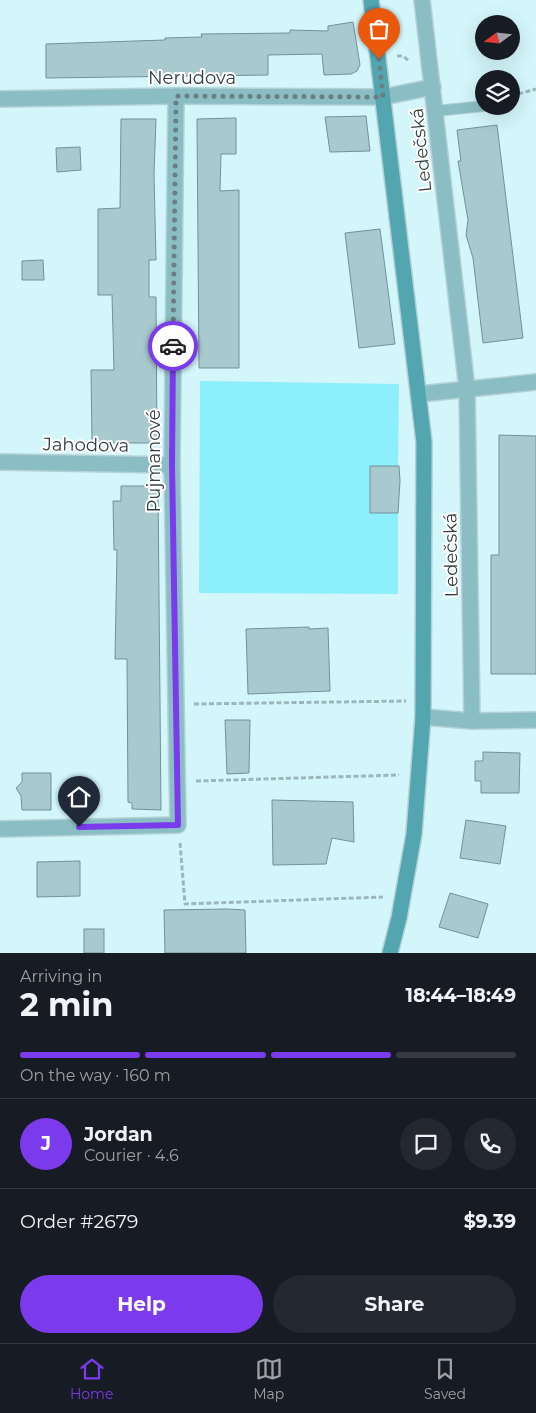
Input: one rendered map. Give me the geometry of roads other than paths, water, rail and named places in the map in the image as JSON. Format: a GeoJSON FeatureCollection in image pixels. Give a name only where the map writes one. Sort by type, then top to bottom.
{"type":"FeatureCollection","features":[{"type":"Feature","properties":{"kind":"main road","name":"Ledečská"},"geometry":{"type":"LineString","coordinates":[[372,0],[420,394],[424,458],[423,717],[414,834],[390,953]]}},
{"type":"Feature","properties":{"kind":"street","name":"Ledečská"},"geometry":{"type":"LineString","coordinates":[[422,0],[468,389],[472,720]]}},
{"type":"Feature","properties":{"kind":"street","name":"Ledečská"},"geometry":{"type":"LineString","coordinates":[[383,97],[433,87]]}},
{"type":"Feature","properties":{"kind":"street","name":"Nerudova"},"geometry":{"type":"LineString","coordinates":[[0,99],[176,96],[383,97]]}},
{"type":"Feature","properties":{"kind":"street","name":"Pujmanové"},"geometry":{"type":"LineString","coordinates":[[0,829],[178,825],[172,465],[176,96]]}},
{"type":"Feature","properties":{"kind":"street"},"geometry":{"type":"LineString","coordinates":[[420,394],[536,382]]}},
{"type":"Feature","properties":{"kind":"street","name":"Jahodova"},"geometry":{"type":"LineString","coordinates":[[0,462],[172,465]]}},
{"type":"Feature","properties":{"kind":"street"},"geometry":{"type":"LineString","coordinates":[[423,717],[472,720],[536,720]]}},
{"type":"Feature","properties":{"kind":"lane"},"geometry":{"type":"LineString","coordinates":[[436,111],[475,107]]}}]}
